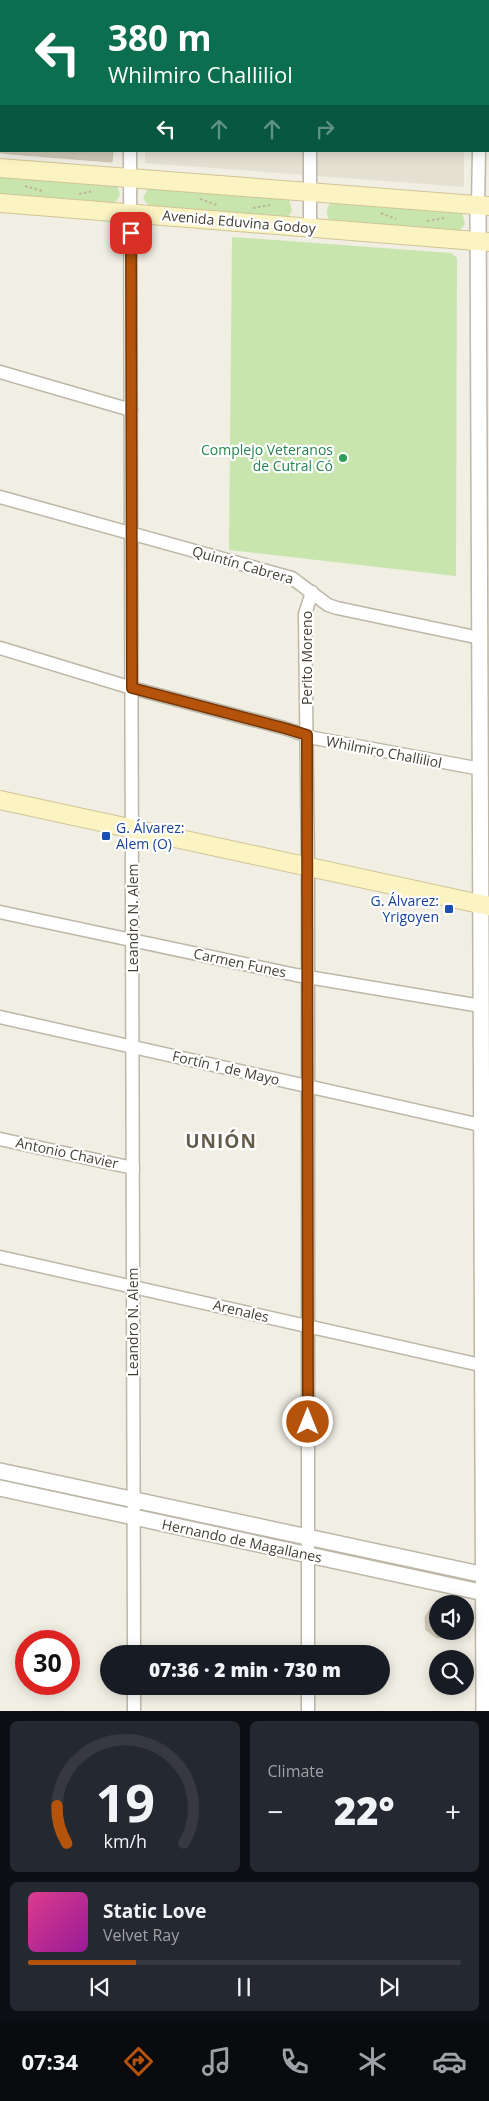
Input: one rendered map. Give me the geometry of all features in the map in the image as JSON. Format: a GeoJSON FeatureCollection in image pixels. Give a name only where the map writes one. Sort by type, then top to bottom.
{"type":"FeatureCollection","features":[{"type":"Feature","properties":{"kind":"main road"},"geometry":{"type":"LineString","coordinates":[[0,168],[484,206]]}},
{"type":"Feature","properties":{"kind":"main road","name":"Avenida Eduvina Godoy"},"geometry":{"type":"LineString","coordinates":[[0,203],[484,241]]}},
{"type":"Feature","properties":{"kind":"main road"},"geometry":{"type":"LineString","coordinates":[[0,800],[485,905]]}},
{"type":"Feature","properties":{"kind":"street","name":"Leandro N. Alem"},"geometry":{"type":"LineString","coordinates":[[130,152],[134,1645]]}},
{"type":"Feature","properties":{"kind":"street"},"geometry":{"type":"LineString","coordinates":[[310,152],[310,228]]}},
{"type":"Feature","properties":{"kind":"street"},"geometry":{"type":"LineString","coordinates":[[479,152],[484,206],[484,541],[480,769],[485,905],[481,1006],[485,1126],[486,1594],[484,1711]]}},
{"type":"Feature","properties":{"kind":"street"},"geometry":{"type":"LineString","coordinates":[[0,372],[131,410]]}},
{"type":"Feature","properties":{"kind":"street","name":"Quintín Cabrera"},"geometry":{"type":"LineString","coordinates":[[0,497],[292,578],[328,605],[337,608],[483,644]]}},
{"type":"Feature","properties":{"kind":"street","name":"Perito Moreno"},"geometry":{"type":"LineString","coordinates":[[308,1645],[308,867],[305,614],[312,592]]}},
{"type":"Feature","properties":{"kind":"street","name":"Whilmiro Challiliol"},"geometry":{"type":"LineString","coordinates":[[0,648],[132,688],[284,728],[325,741],[480,769]]}},
{"type":"Feature","properties":{"kind":"street","name":"Carmen Funes"},"geometry":{"type":"LineString","coordinates":[[0,912],[308,977],[481,1006]]}},
{"type":"Feature","properties":{"kind":"street","name":"Fortín 1 de Mayo"},"geometry":{"type":"LineString","coordinates":[[0,1017],[485,1126]]}},
{"type":"Feature","properties":{"kind":"street","name":"Antonio Chavier"},"geometry":{"type":"LineString","coordinates":[[0,1139],[133,1168]]}},
{"type":"Feature","properties":{"kind":"street","name":"Arenales"},"geometry":{"type":"LineString","coordinates":[[0,1256],[486,1366]]}},
{"type":"Feature","properties":{"kind":"street","name":"Hernando de Magallanes"},"geometry":{"type":"LineString","coordinates":[[0,1471],[486,1575]]}},
{"type":"Feature","properties":{"kind":"street","name":"Hernando de Magallanes"},"geometry":{"type":"LineString","coordinates":[[0,1488],[486,1594]]}},
{"type":"Feature","properties":{"kind":"street"},"geometry":{"type":"LineString","coordinates":[[134,1695],[134,1711]]}},
{"type":"Feature","properties":{"kind":"street"},"geometry":{"type":"LineString","coordinates":[[308,1695],[308,1711]]}},
{"type":"Feature","properties":{"kind":"path"},"geometry":{"type":"LineString","coordinates":[[20,184],[46,192]]}},
{"type":"Feature","properties":{"kind":"path"},"geometry":{"type":"LineString","coordinates":[[79,194],[95,190]]}},
{"type":"Feature","properties":{"kind":"path"},"geometry":{"type":"LineString","coordinates":[[200,199],[218,205]]}},
{"type":"Feature","properties":{"kind":"path"},"geometry":{"type":"LineString","coordinates":[[253,208],[278,203]]}},
{"type":"Feature","properties":{"kind":"path"},"geometry":{"type":"LineString","coordinates":[[375,211],[402,221]]}},
{"type":"Feature","properties":{"kind":"path"},"geometry":{"type":"LineString","coordinates":[[419,223],[445,218]]}},
{"type":"Feature","properties":{"kind":"shaded area"},"geometry":{"type":"Polygon","coordinates":[[[145,152],[464,152],[464,187],[145,163],[145,152]]]}},
{"type":"Feature","properties":{"kind":"green space"},"geometry":{"type":"Polygon","coordinates":[[[0,174],[116,184],[120,194],[117,200],[111,204],[0,197],[0,174]]]}},
{"type":"Feature","properties":{"kind":"green space"},"geometry":{"type":"Polygon","coordinates":[[[148,188],[289,199],[292,211],[288,217],[150,208],[143,198],[148,188]]]}},
{"type":"Feature","properties":{"kind":"green space"},"geometry":{"type":"Polygon","coordinates":[[[333,201],[462,212],[465,224],[458,232],[332,223],[327,212],[328,206],[333,201]]]}},
{"type":"Feature","properties":{"kind":"green space","name":"Complejo Veteranos de Cutral Có"},"geometry":{"type":"Polygon","coordinates":[[[232,237],[451,253],[457,258],[456,576],[229,550],[232,237]]]}},
{"type":"Feature","properties":{"kind":"building"},"geometry":{"type":"Polygon","coordinates":[[[74,152],[74,159],[0,153],[74,152]]]}},
{"type":"Feature","properties":{"kind":"building"},"geometry":{"type":"Polygon","coordinates":[[[74,152],[113,152],[112,162],[74,159],[74,152]]]}},
{"type":"Feature","properties":{"kind":"building"},"geometry":{"type":"Polygon","coordinates":[[[429,1611],[429,1632],[426,1630],[425,1617],[429,1611]]]}},
{"type":"Feature","properties":{"kind":"place","name":"Complejo Veteranos de Cutral Có"},"geometry":{"type":"Point","coordinates":[343,458]}},
{"type":"Feature","properties":{"kind":"place","name":"G. Álvarez: Alem (O)"},"geometry":{"type":"Point","coordinates":[106,836]}},
{"type":"Feature","properties":{"kind":"place","name":"G. Álvarez: Yrigoyen"},"geometry":{"type":"Point","coordinates":[449,909]}},
{"type":"Feature","properties":{"kind":"district","name":"UNIÓN"},"geometry":{"type":"Point","coordinates":[221,1141]}},
{"type":"Feature","properties":{"kind":"route"},"geometry":{"type":"LineString","coordinates":[[131,233],[132,688],[307,735],[308,1422]]}}]}
